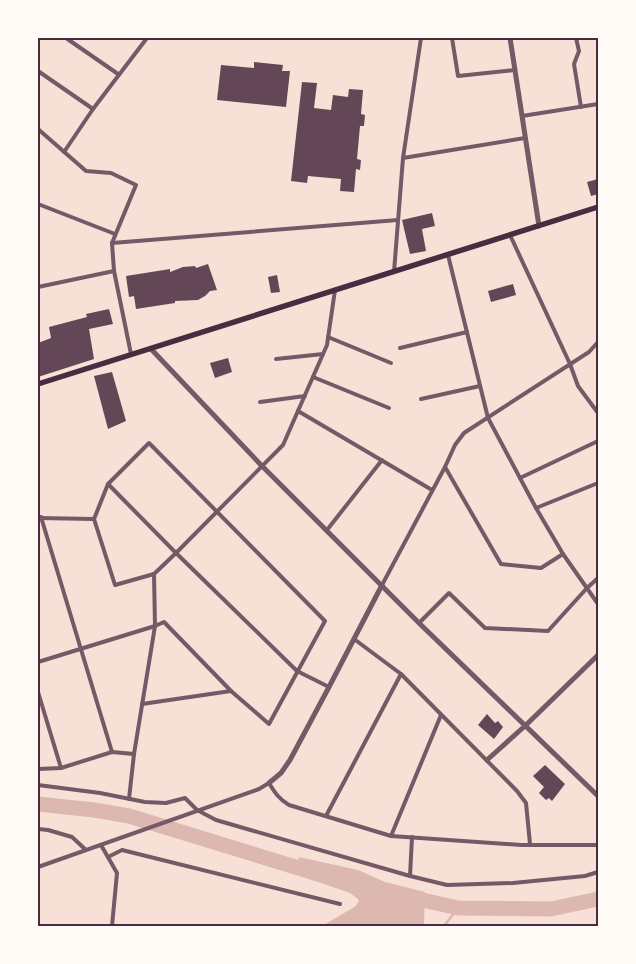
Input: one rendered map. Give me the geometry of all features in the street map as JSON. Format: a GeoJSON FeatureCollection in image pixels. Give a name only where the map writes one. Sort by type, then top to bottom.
{"type":"FeatureCollection","features":[{"type":"Feature","properties":{"kind":"main road"},"geometry":{"type":"LineString","coordinates":[[38,384],[598,207]]}},
{"type":"Feature","properties":{"kind":"street"},"geometry":{"type":"LineString","coordinates":[[66,38],[118,74]]}},
{"type":"Feature","properties":{"kind":"street"},"geometry":{"type":"LineString","coordinates":[[64,152],[93,108],[145,39],[138,38]]}},
{"type":"Feature","properties":{"kind":"street"},"geometry":{"type":"LineString","coordinates":[[394,272],[403,158],[421,38]]}},
{"type":"Feature","properties":{"kind":"street"},"geometry":{"type":"LineString","coordinates":[[452,38],[458,76],[515,70]]}},
{"type":"Feature","properties":{"kind":"street"},"geometry":{"type":"LineString","coordinates":[[510,38],[539,226]]}},
{"type":"Feature","properties":{"kind":"street"},"geometry":{"type":"LineString","coordinates":[[576,38],[578,51],[574,64],[581,107]]}},
{"type":"Feature","properties":{"kind":"street"},"geometry":{"type":"LineString","coordinates":[[38,71],[93,108]]}},
{"type":"Feature","properties":{"kind":"street"},"geometry":{"type":"LineString","coordinates":[[522,116],[598,104]]}},
{"type":"Feature","properties":{"kind":"street"},"geometry":{"type":"LineString","coordinates":[[38,129],[86,171],[111,173],[136,185],[112,243],[114,271],[131,354]]}},
{"type":"Feature","properties":{"kind":"street"},"geometry":{"type":"LineString","coordinates":[[403,158],[525,138]]}},
{"type":"Feature","properties":{"kind":"street"},"geometry":{"type":"LineString","coordinates":[[38,204],[115,234]]}},
{"type":"Feature","properties":{"kind":"street"},"geometry":{"type":"LineString","coordinates":[[112,243],[398,220]]}},
{"type":"Feature","properties":{"kind":"street"},"geometry":{"type":"LineString","coordinates":[[510,235],[570,364],[578,386],[598,413]]}},
{"type":"Feature","properties":{"kind":"street"},"geometry":{"type":"LineString","coordinates":[[448,255],[488,418],[536,508],[598,604]]}},
{"type":"Feature","properties":{"kind":"street"},"geometry":{"type":"LineString","coordinates":[[38,287],[114,271]]}},
{"type":"Feature","properties":{"kind":"street"},"geometry":{"type":"LineString","coordinates":[[38,662],[164,622],[231,691],[269,724],[325,621],[217,512],[149,443],[108,484],[94,520],[115,585],[154,574],[217,512],[283,445],[327,345],[335,290]]}},
{"type":"Feature","properties":{"kind":"street"},"geometry":{"type":"LineString","coordinates":[[400,348],[467,332]]}},
{"type":"Feature","properties":{"kind":"street"},"geometry":{"type":"LineString","coordinates":[[328,337],[391,363]]}},
{"type":"Feature","properties":{"kind":"street"},"geometry":{"type":"LineString","coordinates":[[38,867],[259,789],[281,773],[290,760],[329,687],[445,467],[455,444],[464,434],[589,352],[598,342]]}},
{"type":"Feature","properties":{"kind":"street"},"geometry":{"type":"LineString","coordinates":[[150,349],[262,466],[419,623],[598,796]]}},
{"type":"Feature","properties":{"kind":"street"},"geometry":{"type":"LineString","coordinates":[[276,359],[323,354]]}},
{"type":"Feature","properties":{"kind":"street"},"geometry":{"type":"LineString","coordinates":[[313,377],[389,408]]}},
{"type":"Feature","properties":{"kind":"street"},"geometry":{"type":"LineString","coordinates":[[420,398],[480,386]]}},
{"type":"Feature","properties":{"kind":"street"},"geometry":{"type":"LineString","coordinates":[[260,402],[305,396]]}},
{"type":"Feature","properties":{"kind":"street"},"geometry":{"type":"LineString","coordinates":[[298,411],[432,490]]}},
{"type":"Feature","properties":{"kind":"street"},"geometry":{"type":"LineString","coordinates":[[520,478],[598,441]]}},
{"type":"Feature","properties":{"kind":"street"},"geometry":{"type":"LineString","coordinates":[[327,530],[382,460]]}},
{"type":"Feature","properties":{"kind":"street"},"geometry":{"type":"LineString","coordinates":[[445,467],[501,564],[541,568],[564,554]]}},
{"type":"Feature","properties":{"kind":"street"},"geometry":{"type":"LineString","coordinates":[[536,508],[598,483]]}},
{"type":"Feature","properties":{"kind":"street"},"geometry":{"type":"LineString","coordinates":[[108,484],[297,671],[329,687]]}},
{"type":"Feature","properties":{"kind":"street"},"geometry":{"type":"LineString","coordinates":[[94,520],[39,518],[112,752]]}},
{"type":"Feature","properties":{"kind":"street"},"geometry":{"type":"LineString","coordinates":[[130,799],[134,754],[155,626],[154,574]]}},
{"type":"Feature","properties":{"kind":"street"},"geometry":{"type":"LineString","coordinates":[[419,623],[449,593],[485,628],[548,631],[598,578]]}},
{"type":"Feature","properties":{"kind":"street"},"geometry":{"type":"LineString","coordinates":[[354,639],[401,674],[517,791],[526,804],[530,844]]}},
{"type":"Feature","properties":{"kind":"street"},"geometry":{"type":"LineString","coordinates":[[487,760],[598,655]]}},
{"type":"Feature","properties":{"kind":"street"},"geometry":{"type":"LineString","coordinates":[[326,816],[401,674]]}},
{"type":"Feature","properties":{"kind":"street"},"geometry":{"type":"LineString","coordinates":[[142,704],[231,691]]}},
{"type":"Feature","properties":{"kind":"street"},"geometry":{"type":"LineString","coordinates":[[38,692],[60,768]]}},
{"type":"Feature","properties":{"kind":"street"},"geometry":{"type":"LineString","coordinates":[[391,836],[441,715]]}},
{"type":"Feature","properties":{"kind":"street"},"geometry":{"type":"LineString","coordinates":[[38,769],[60,768],[112,752],[134,754]]}},
{"type":"Feature","properties":{"kind":"street"},"geometry":{"type":"LineString","coordinates":[[269,783],[276,795],[289,805],[391,836],[530,844],[598,845]]}},
{"type":"Feature","properties":{"kind":"street"},"geometry":{"type":"LineString","coordinates":[[38,785],[100,793],[145,802],[166,803],[185,798],[197,810],[216,820],[447,885],[513,883],[585,876],[598,872]]}},
{"type":"Feature","properties":{"kind":"street"},"geometry":{"type":"LineString","coordinates":[[38,829],[72,837],[86,850]]}},
{"type":"Feature","properties":{"kind":"street"},"geometry":{"type":"LineString","coordinates":[[410,876],[412,837]]}},
{"type":"Feature","properties":{"kind":"street"},"geometry":{"type":"LineString","coordinates":[[101,845],[117,873],[112,926],[122,926]]}},
{"type":"Feature","properties":{"kind":"street"},"geometry":{"type":"LineString","coordinates":[[108,857],[122,850],[340,904]]}},
{"type":"Feature","properties":{"kind":"shaded area"},"geometry":{"type":"Polygon","coordinates":[[[299,857],[358,870],[385,882],[425,892],[424,926],[361,924],[353,926],[322,926],[356,906],[359,900],[350,893],[295,874],[299,857]]]}},
{"type":"Feature","properties":{"kind":"building"},"geometry":{"type":"Polygon","coordinates":[[[254,62],[283,65],[282,71],[290,71],[286,107],[217,100],[221,65],[254,68],[254,62]]]}},
{"type":"Feature","properties":{"kind":"building"},"geometry":{"type":"Polygon","coordinates":[[[302,82],[317,83],[314,108],[331,110],[333,95],[348,97],[349,89],[363,90],[361,114],[365,115],[364,126],[360,126],[357,159],[361,160],[360,170],[356,169],[354,192],[340,191],[341,179],[308,176],[307,183],[291,181],[302,82]]]}},
{"type":"Feature","properties":{"kind":"building"},"geometry":{"type":"Polygon","coordinates":[[[598,179],[598,194],[591,196],[587,182],[598,179]]]}},
{"type":"Feature","properties":{"kind":"building"},"geometry":{"type":"Polygon","coordinates":[[[432,213],[435,226],[422,229],[426,251],[410,254],[402,220],[432,213]]]}},
{"type":"Feature","properties":{"kind":"building"},"geometry":{"type":"Polygon","coordinates":[[[208,264],[217,290],[210,291],[198,300],[175,301],[175,303],[136,309],[134,296],[129,297],[126,276],[170,269],[170,272],[183,267],[195,266],[196,268],[208,264]]]}},
{"type":"Feature","properties":{"kind":"building"},"geometry":{"type":"Polygon","coordinates":[[[277,275],[280,292],[271,293],[268,277],[277,275]]]}},
{"type":"Feature","properties":{"kind":"building"},"geometry":{"type":"Polygon","coordinates":[[[513,284],[516,295],[491,302],[488,291],[513,284]]]}},
{"type":"Feature","properties":{"kind":"building"},"geometry":{"type":"Polygon","coordinates":[[[109,309],[113,324],[89,329],[94,359],[38,377],[38,343],[51,338],[49,327],[87,317],[86,314],[109,309]]]}},
{"type":"Feature","properties":{"kind":"building"},"geometry":{"type":"Polygon","coordinates":[[[228,358],[232,372],[215,378],[210,363],[228,358]]]}},
{"type":"Feature","properties":{"kind":"building"},"geometry":{"type":"Polygon","coordinates":[[[112,372],[126,421],[108,429],[94,376],[112,372]]]}},
{"type":"Feature","properties":{"kind":"building"},"geometry":{"type":"Polygon","coordinates":[[[487,714],[495,723],[498,721],[503,727],[494,739],[478,725],[487,714]]]}},
{"type":"Feature","properties":{"kind":"building"},"geometry":{"type":"Polygon","coordinates":[[[545,765],[565,784],[552,801],[549,798],[546,800],[539,793],[544,787],[533,776],[545,765]]]}},
{"type":"Feature","properties":{"kind":"waterway"},"geometry":{"type":"LineString","coordinates":[[38,804],[129,816],[315,873]]}},
{"type":"Feature","properties":{"kind":"waterway"},"geometry":{"type":"LineString","coordinates":[[405,896],[458,908],[551,909],[598,899]]}},
{"type":"Feature","properties":{"kind":"waterway"},"geometry":{"type":"LineString","coordinates":[[444,926],[458,908]]}}]}
